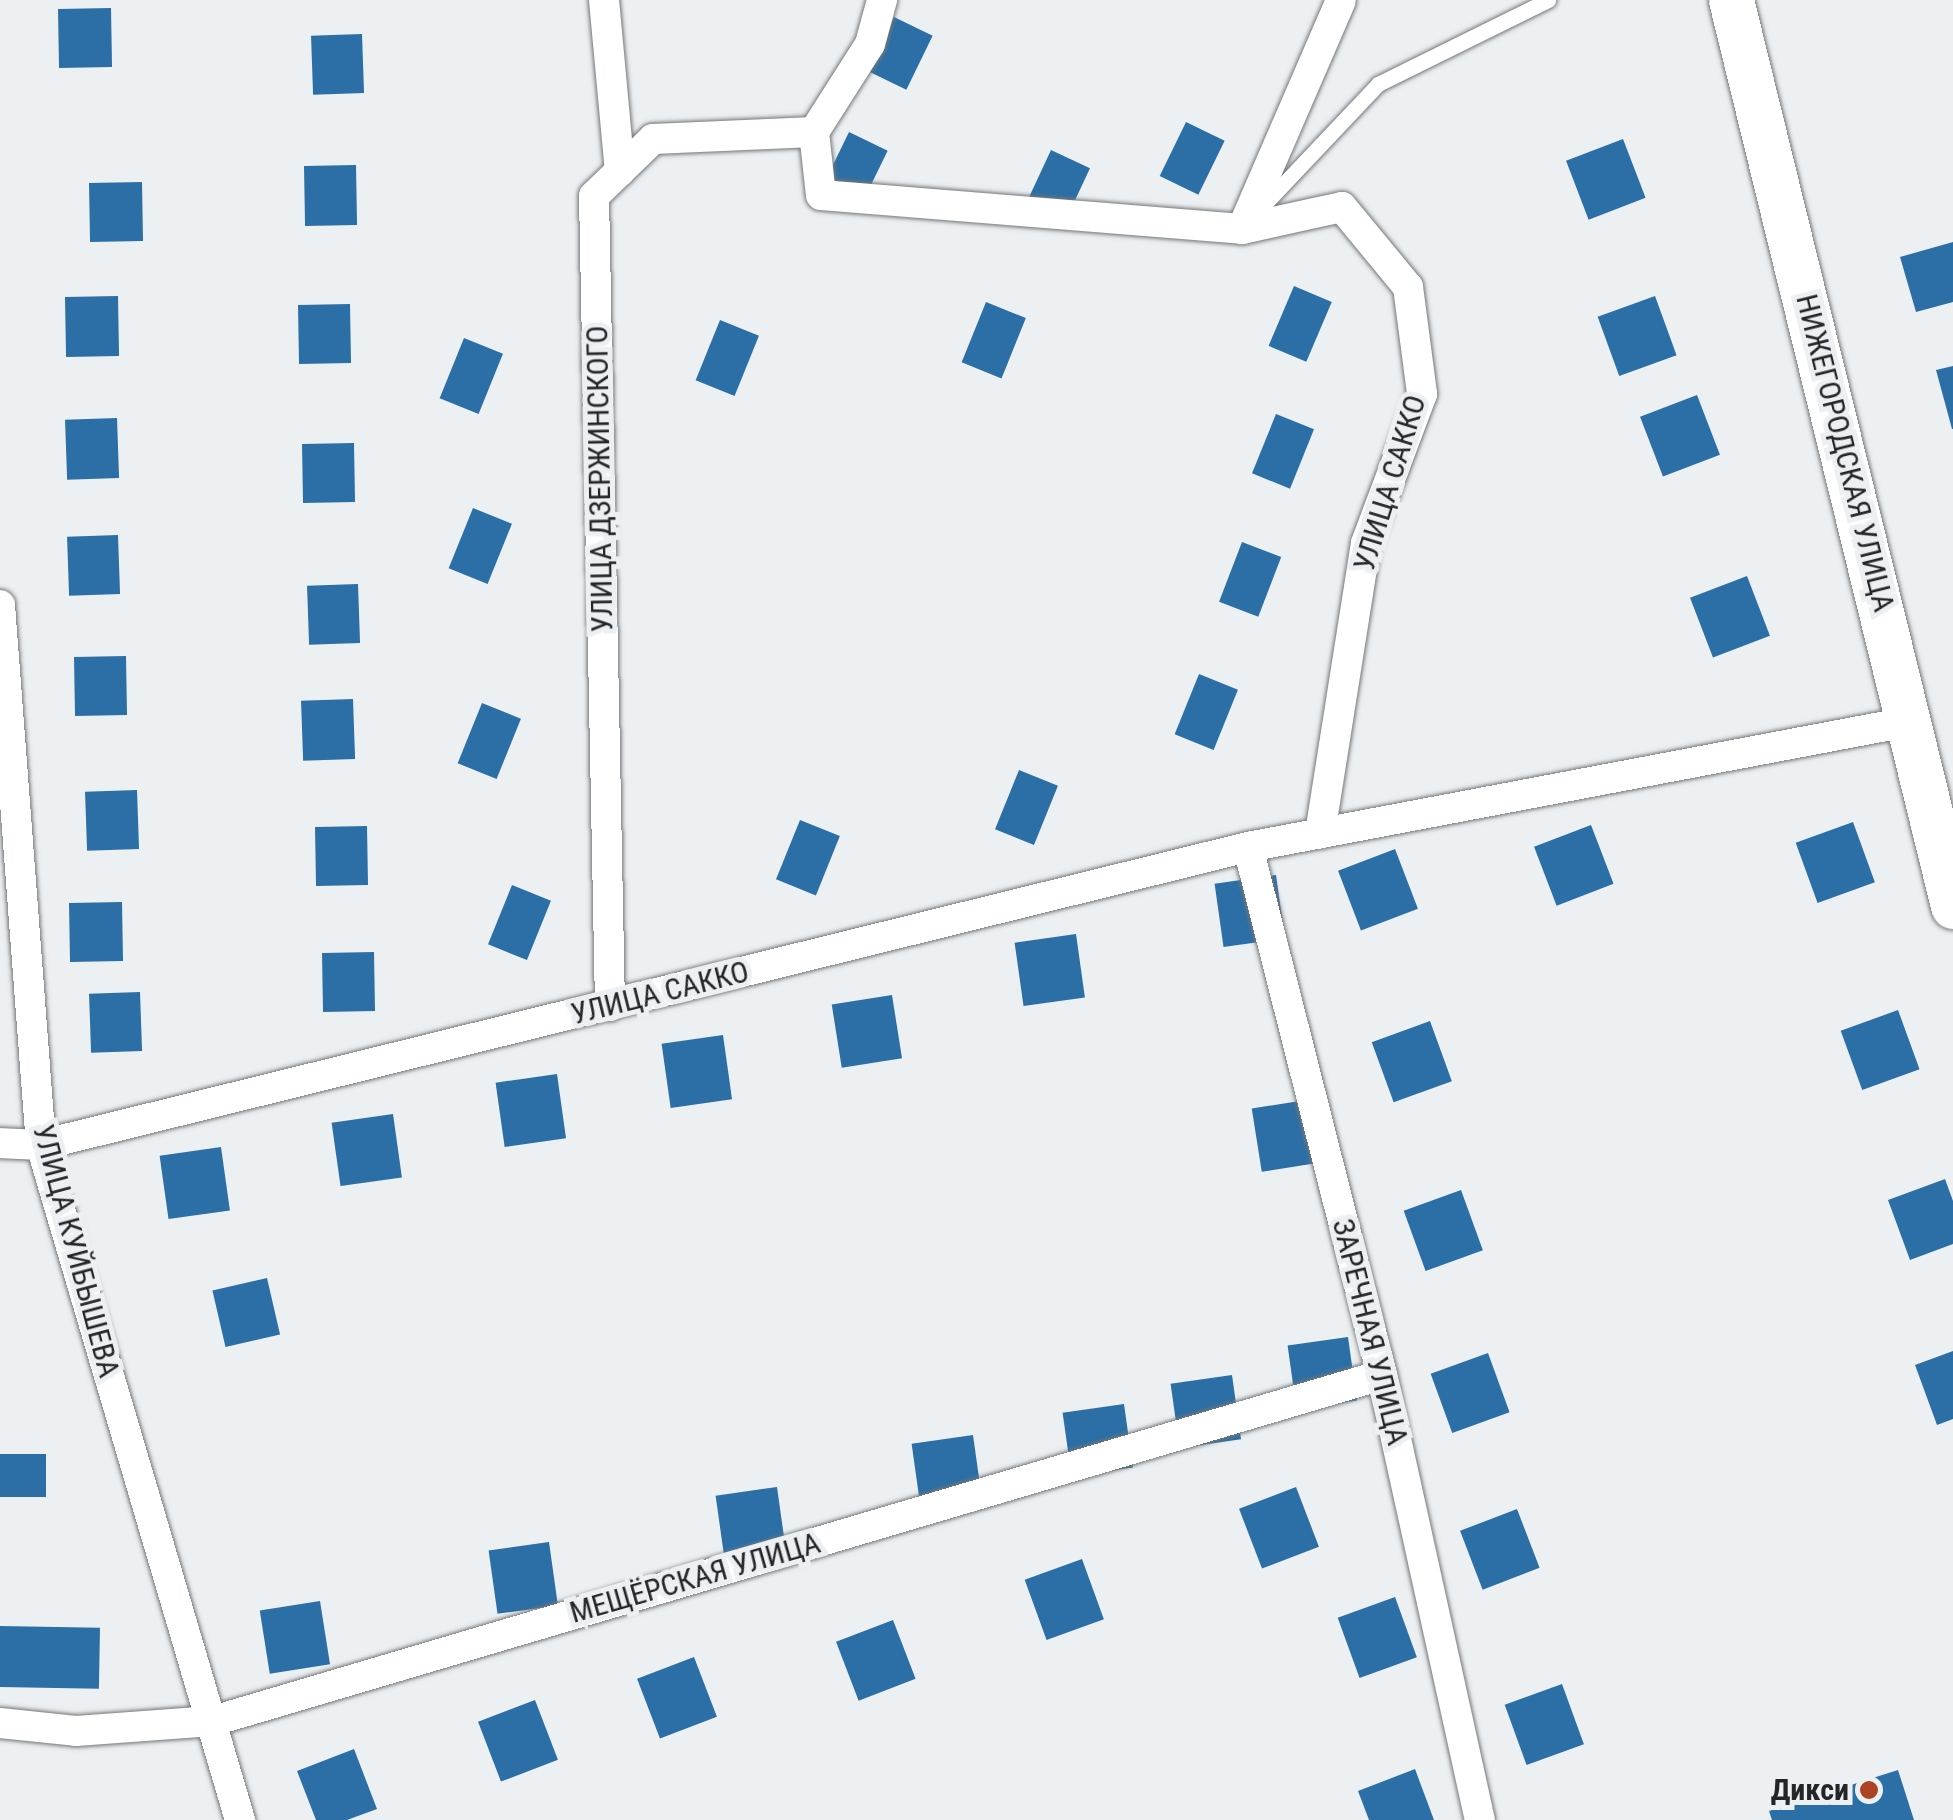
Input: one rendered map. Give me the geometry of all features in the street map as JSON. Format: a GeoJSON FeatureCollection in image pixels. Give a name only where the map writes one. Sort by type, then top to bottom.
{"type":"FeatureCollection","features":[{"type":"Feature","properties":{"kind":"main road","name":"НИЖЕГОРОДСКАЯ УЛИЦА"},"geometry":{"type":"LineString","coordinates":[[1731,0],[1932,790],[1953,906]]}},
{"type":"Feature","properties":{"kind":"street"},"geometry":{"type":"LineString","coordinates":[[604,0],[620,171]]}},
{"type":"Feature","properties":{"kind":"street"},"geometry":{"type":"LineString","coordinates":[[882,0],[870,44],[814,132],[821,195],[1242,229],[1341,0]]}},
{"type":"Feature","properties":{"kind":"street","name":"УЛИЦА ДЗЕРЖИНСКОГО"},"geometry":{"type":"LineString","coordinates":[[610,1006],[594,196],[653,139],[814,132]]}},
{"type":"Feature","properties":{"kind":"street","name":"УЛИЦА САККО"},"geometry":{"type":"LineString","coordinates":[[1242,229],[1342,207],[1408,286],[1422,394],[1366,543],[1320,833]]}},
{"type":"Feature","properties":{"kind":"street","name":"УЛИЦА КУЙБЫШЕВА"},"geometry":{"type":"LineString","coordinates":[[0,605],[2,696],[41,1145],[240,1820]]}},
{"type":"Feature","properties":{"kind":"street","name":"УЛИЦА САККО"},"geometry":{"type":"LineString","coordinates":[[0,1143],[41,1145],[1248,847],[1912,721]]}},
{"type":"Feature","properties":{"kind":"street","name":"ЗАРЕЧНАЯ УЛИЦА"},"geometry":{"type":"LineString","coordinates":[[1248,847],[1382,1375],[1480,1820]]}},
{"type":"Feature","properties":{"kind":"street","name":"МЕЩЁРСКАЯ УЛИЦА"},"geometry":{"type":"LineString","coordinates":[[0,1723],[76,1731],[213,1721],[1382,1375]]}},
{"type":"Feature","properties":{"kind":"lane"},"geometry":{"type":"LineString","coordinates":[[1242,229],[1378,84],[1548,0]]}},
{"type":"Feature","properties":{"kind":"building"},"geometry":{"type":"Polygon","coordinates":[[[111,8],[112,67],[59,68],[58,9],[111,8]]]}},
{"type":"Feature","properties":{"kind":"building"},"geometry":{"type":"Polygon","coordinates":[[[894,17],[933,36],[906,90],[868,71],[894,17]]]}},
{"type":"Feature","properties":{"kind":"building"},"geometry":{"type":"Polygon","coordinates":[[[362,34],[364,93],[313,95],[311,36],[362,34]]]}},
{"type":"Feature","properties":{"kind":"building"},"geometry":{"type":"Polygon","coordinates":[[[1186,122],[1225,141],[1198,195],[1160,176],[1186,122]]]}},
{"type":"Feature","properties":{"kind":"building"},"geometry":{"type":"Polygon","coordinates":[[[849,132],[888,151],[861,205],[823,186],[849,132]]]}},
{"type":"Feature","properties":{"kind":"building"},"geometry":{"type":"Polygon","coordinates":[[[1623,139],[1646,198],[1589,220],[1566,161],[1623,139]]]}},
{"type":"Feature","properties":{"kind":"building"},"geometry":{"type":"Polygon","coordinates":[[[1051,150],[1090,168],[1065,223],[1026,204],[1051,150]]]}},
{"type":"Feature","properties":{"kind":"building"},"geometry":{"type":"Polygon","coordinates":[[[356,165],[357,225],[305,226],[304,166],[356,165]]]}},
{"type":"Feature","properties":{"kind":"building"},"geometry":{"type":"Polygon","coordinates":[[[142,182],[143,241],[90,242],[89,183],[142,182]]]}},
{"type":"Feature","properties":{"kind":"building"},"geometry":{"type":"Polygon","coordinates":[[[1953,242],[1953,302],[1916,312],[1900,257],[1953,242]]]}},
{"type":"Feature","properties":{"kind":"building"},"geometry":{"type":"Polygon","coordinates":[[[1294,286],[1332,302],[1306,362],[1269,346],[1294,286]]]}},
{"type":"Feature","properties":{"kind":"building"},"geometry":{"type":"Polygon","coordinates":[[[118,296],[119,356],[66,357],[65,297],[118,296]]]}},
{"type":"Feature","properties":{"kind":"building"},"geometry":{"type":"Polygon","coordinates":[[[1655,296],[1677,355],[1619,376],[1598,317],[1655,296]]]}},
{"type":"Feature","properties":{"kind":"building"},"geometry":{"type":"Polygon","coordinates":[[[986,302],[1026,318],[1002,378],[962,362],[986,302]]]}},
{"type":"Feature","properties":{"kind":"building"},"geometry":{"type":"Polygon","coordinates":[[[350,304],[351,363],[299,364],[298,305],[350,304]]]}},
{"type":"Feature","properties":{"kind":"building"},"geometry":{"type":"Polygon","coordinates":[[[720,320],[759,336],[735,396],[696,380],[720,320]]]}},
{"type":"Feature","properties":{"kind":"building"},"geometry":{"type":"Polygon","coordinates":[[[464,338],[503,354],[479,414],[440,398],[464,338]]]}},
{"type":"Feature","properties":{"kind":"building"},"geometry":{"type":"Polygon","coordinates":[[[1953,366],[1953,429],[1952,429],[1936,370],[1953,366]]]}},
{"type":"Feature","properties":{"kind":"building"},"geometry":{"type":"Polygon","coordinates":[[[1697,395],[1720,455],[1663,477],[1640,417],[1697,395]]]}},
{"type":"Feature","properties":{"kind":"building"},"geometry":{"type":"Polygon","coordinates":[[[1276,414],[1314,429],[1290,489],[1252,473],[1276,414]]]}},
{"type":"Feature","properties":{"kind":"building"},"geometry":{"type":"Polygon","coordinates":[[[117,418],[119,478],[67,480],[65,420],[117,418]]]}},
{"type":"Feature","properties":{"kind":"building"},"geometry":{"type":"Polygon","coordinates":[[[354,443],[355,502],[303,503],[302,444],[354,443]]]}},
{"type":"Feature","properties":{"kind":"building"},"geometry":{"type":"Polygon","coordinates":[[[473,508],[512,524],[488,584],[449,568],[473,508]]]}},
{"type":"Feature","properties":{"kind":"building"},"geometry":{"type":"Polygon","coordinates":[[[118,535],[120,594],[69,596],[67,537],[118,535]]]}},
{"type":"Feature","properties":{"kind":"building"},"geometry":{"type":"Polygon","coordinates":[[[1242,542],[1281,557],[1258,617],[1219,602],[1242,542]]]}},
{"type":"Feature","properties":{"kind":"building"},"geometry":{"type":"Polygon","coordinates":[[[1747,576],[1770,636],[1713,658],[1690,598],[1747,576]]]}},
{"type":"Feature","properties":{"kind":"building"},"geometry":{"type":"Polygon","coordinates":[[[358,584],[360,643],[309,645],[307,586],[358,584]]]}},
{"type":"Feature","properties":{"kind":"building"},"geometry":{"type":"Polygon","coordinates":[[[126,656],[127,715],[75,716],[74,657],[126,656]]]}},
{"type":"Feature","properties":{"kind":"building"},"geometry":{"type":"Polygon","coordinates":[[[1199,674],[1238,690],[1214,750],[1175,734],[1199,674]]]}},
{"type":"Feature","properties":{"kind":"building"},"geometry":{"type":"Polygon","coordinates":[[[353,699],[355,759],[303,761],[301,701],[353,699]]]}},
{"type":"Feature","properties":{"kind":"building"},"geometry":{"type":"Polygon","coordinates":[[[482,703],[521,719],[497,779],[458,763],[482,703]]]}},
{"type":"Feature","properties":{"kind":"building"},"geometry":{"type":"Polygon","coordinates":[[[1019,770],[1058,786],[1034,845],[995,829],[1019,770]]]}},
{"type":"Feature","properties":{"kind":"building"},"geometry":{"type":"Polygon","coordinates":[[[137,790],[139,849],[87,851],[85,792],[137,790]]]}},
{"type":"Feature","properties":{"kind":"building"},"geometry":{"type":"Polygon","coordinates":[[[800,820],[840,836],[816,895],[776,879],[800,820]]]}},
{"type":"Feature","properties":{"kind":"building"},"geometry":{"type":"Polygon","coordinates":[[[1853,822],[1875,882],[1818,903],[1796,843],[1853,822]]]}},
{"type":"Feature","properties":{"kind":"building"},"geometry":{"type":"Polygon","coordinates":[[[1591,825],[1614,884],[1557,906],[1534,847],[1591,825]]]}},
{"type":"Feature","properties":{"kind":"building"},"geometry":{"type":"Polygon","coordinates":[[[367,826],[368,885],[316,886],[315,827],[367,826]]]}},
{"type":"Feature","properties":{"kind":"building"},"geometry":{"type":"Polygon","coordinates":[[[1395,849],[1418,909],[1361,931],[1338,871],[1395,849]]]}},
{"type":"Feature","properties":{"kind":"building"},"geometry":{"type":"Polygon","coordinates":[[[1276,875],[1285,938],[1224,947],[1215,884],[1276,875]]]}},
{"type":"Feature","properties":{"kind":"building"},"geometry":{"type":"Polygon","coordinates":[[[512,885],[551,901],[527,960],[488,944],[512,885]]]}},
{"type":"Feature","properties":{"kind":"building"},"geometry":{"type":"Polygon","coordinates":[[[122,902],[123,961],[70,962],[69,903],[122,902]]]}},
{"type":"Feature","properties":{"kind":"building"},"geometry":{"type":"Polygon","coordinates":[[[1076,934],[1085,997],[1024,1006],[1015,943],[1076,934]]]}},
{"type":"Feature","properties":{"kind":"building"},"geometry":{"type":"Polygon","coordinates":[[[374,952],[375,1011],[323,1012],[322,953],[374,952]]]}},
{"type":"Feature","properties":{"kind":"building"},"geometry":{"type":"Polygon","coordinates":[[[140,992],[142,1051],[91,1053],[89,994],[140,992]]]}},
{"type":"Feature","properties":{"kind":"building"},"geometry":{"type":"Polygon","coordinates":[[[892,995],[902,1058],[842,1068],[832,1005],[892,995]]]}},
{"type":"Feature","properties":{"kind":"building"},"geometry":{"type":"Polygon","coordinates":[[[1898,1010],[1920,1069],[1862,1090],[1841,1031],[1898,1010]]]}},
{"type":"Feature","properties":{"kind":"building"},"geometry":{"type":"Polygon","coordinates":[[[1430,1021],[1452,1081],[1394,1102],[1372,1042],[1430,1021]]]}},
{"type":"Feature","properties":{"kind":"building"},"geometry":{"type":"Polygon","coordinates":[[[723,1035],[732,1099],[671,1108],[662,1044],[723,1035]]]}},
{"type":"Feature","properties":{"kind":"building"},"geometry":{"type":"Polygon","coordinates":[[[557,1074],[566,1138],[505,1147],[496,1083],[557,1074]]]}},
{"type":"Feature","properties":{"kind":"building"},"geometry":{"type":"Polygon","coordinates":[[[1312,1099],[1322,1162],[1262,1172],[1252,1109],[1312,1099]]]}},
{"type":"Feature","properties":{"kind":"building"},"geometry":{"type":"Polygon","coordinates":[[[393,1114],[402,1177],[341,1186],[332,1123],[393,1114]]]}},
{"type":"Feature","properties":{"kind":"building"},"geometry":{"type":"Polygon","coordinates":[[[221,1147],[230,1210],[169,1219],[160,1156],[221,1147]]]}},
{"type":"Feature","properties":{"kind":"building"},"geometry":{"type":"Polygon","coordinates":[[[1945,1179],[1953,1201],[1953,1244],[1910,1260],[1888,1200],[1945,1179]]]}},
{"type":"Feature","properties":{"kind":"building"},"geometry":{"type":"Polygon","coordinates":[[[1461,1190],[1483,1250],[1426,1271],[1404,1211],[1461,1190]]]}},
{"type":"Feature","properties":{"kind":"building"},"geometry":{"type":"Polygon","coordinates":[[[267,1278],[280,1335],[225,1347],[212,1291],[267,1278]]]}},
{"type":"Feature","properties":{"kind":"building"},"geometry":{"type":"Polygon","coordinates":[[[1348,1337],[1357,1400],[1297,1409],[1288,1345],[1348,1337]]]}},
{"type":"Feature","properties":{"kind":"building"},"geometry":{"type":"Polygon","coordinates":[[[1953,1351],[1953,1419],[1937,1425],[1915,1365],[1953,1351]]]}},
{"type":"Feature","properties":{"kind":"building"},"geometry":{"type":"Polygon","coordinates":[[[1488,1353],[1510,1412],[1452,1433],[1431,1374],[1488,1353]]]}},
{"type":"Feature","properties":{"kind":"building"},"geometry":{"type":"Polygon","coordinates":[[[1232,1375],[1241,1439],[1180,1448],[1171,1384],[1232,1375]]]}},
{"type":"Feature","properties":{"kind":"building"},"geometry":{"type":"Polygon","coordinates":[[[1124,1404],[1133,1467],[1072,1476],[1063,1413],[1124,1404]]]}},
{"type":"Feature","properties":{"kind":"building"},"geometry":{"type":"Polygon","coordinates":[[[973,1435],[982,1498],[921,1507],[912,1444],[973,1435]]]}},
{"type":"Feature","properties":{"kind":"building"},"geometry":{"type":"Polygon","coordinates":[[[0,1454],[46,1454],[46,1497],[0,1497],[0,1454]]]}},
{"type":"Feature","properties":{"kind":"building"},"geometry":{"type":"Polygon","coordinates":[[[777,1487],[786,1550],[725,1559],[716,1496],[777,1487]]]}},
{"type":"Feature","properties":{"kind":"building"},"geometry":{"type":"Polygon","coordinates":[[[1296,1487],[1319,1547],[1262,1569],[1239,1509],[1296,1487]]]}},
{"type":"Feature","properties":{"kind":"building"},"geometry":{"type":"Polygon","coordinates":[[[1517,1509],[1540,1568],[1483,1590],[1460,1531],[1517,1509]]]}},
{"type":"Feature","properties":{"kind":"building"},"geometry":{"type":"Polygon","coordinates":[[[549,1542],[558,1605],[498,1614],[489,1550],[549,1542]]]}},
{"type":"Feature","properties":{"kind":"building"},"geometry":{"type":"Polygon","coordinates":[[[1082,1559],[1104,1619],[1047,1640],[1025,1580],[1082,1559]]]}},
{"type":"Feature","properties":{"kind":"building"},"geometry":{"type":"Polygon","coordinates":[[[1395,1597],[1417,1657],[1360,1678],[1338,1618],[1395,1597]]]}},
{"type":"Feature","properties":{"kind":"building"},"geometry":{"type":"Polygon","coordinates":[[[320,1601],[330,1664],[270,1674],[260,1611],[320,1601]]]}},
{"type":"Feature","properties":{"kind":"building"},"geometry":{"type":"Polygon","coordinates":[[[893,1620],[916,1679],[859,1701],[836,1642],[893,1620]]]}},
{"type":"Feature","properties":{"kind":"building"},"geometry":{"type":"Polygon","coordinates":[[[0,1626],[100,1628],[99,1689],[0,1687],[0,1626]]]}},
{"type":"Feature","properties":{"kind":"building"},"geometry":{"type":"Polygon","coordinates":[[[694,1657],[717,1717],[660,1739],[637,1679],[694,1657]]]}},
{"type":"Feature","properties":{"kind":"building"},"geometry":{"type":"Polygon","coordinates":[[[1562,1684],[1584,1744],[1527,1765],[1505,1705],[1562,1684]]]}},
{"type":"Feature","properties":{"kind":"building"},"geometry":{"type":"Polygon","coordinates":[[[535,1700],[558,1760],[501,1782],[478,1722],[535,1700]]]}},
{"type":"Feature","properties":{"kind":"building"},"geometry":{"type":"Polygon","coordinates":[[[354,1749],[377,1809],[347,1820],[316,1820],[297,1771],[354,1749]]]}},
{"type":"Feature","properties":{"kind":"building"},"geometry":{"type":"Polygon","coordinates":[[[1415,1769],[1434,1820],[1369,1820],[1358,1791],[1415,1769]]]}},
{"type":"Feature","properties":{"kind":"building","name":"Дикси"},"geometry":{"type":"Polygon","coordinates":[[[1898,1770],[1914,1820],[1772,1820],[1769,1811],[1898,1770]]]}},
{"type":"Feature","properties":{"kind":"place","name":"Дикси"},"geometry":{"type":"Point","coordinates":[1869,1790]}}]}
